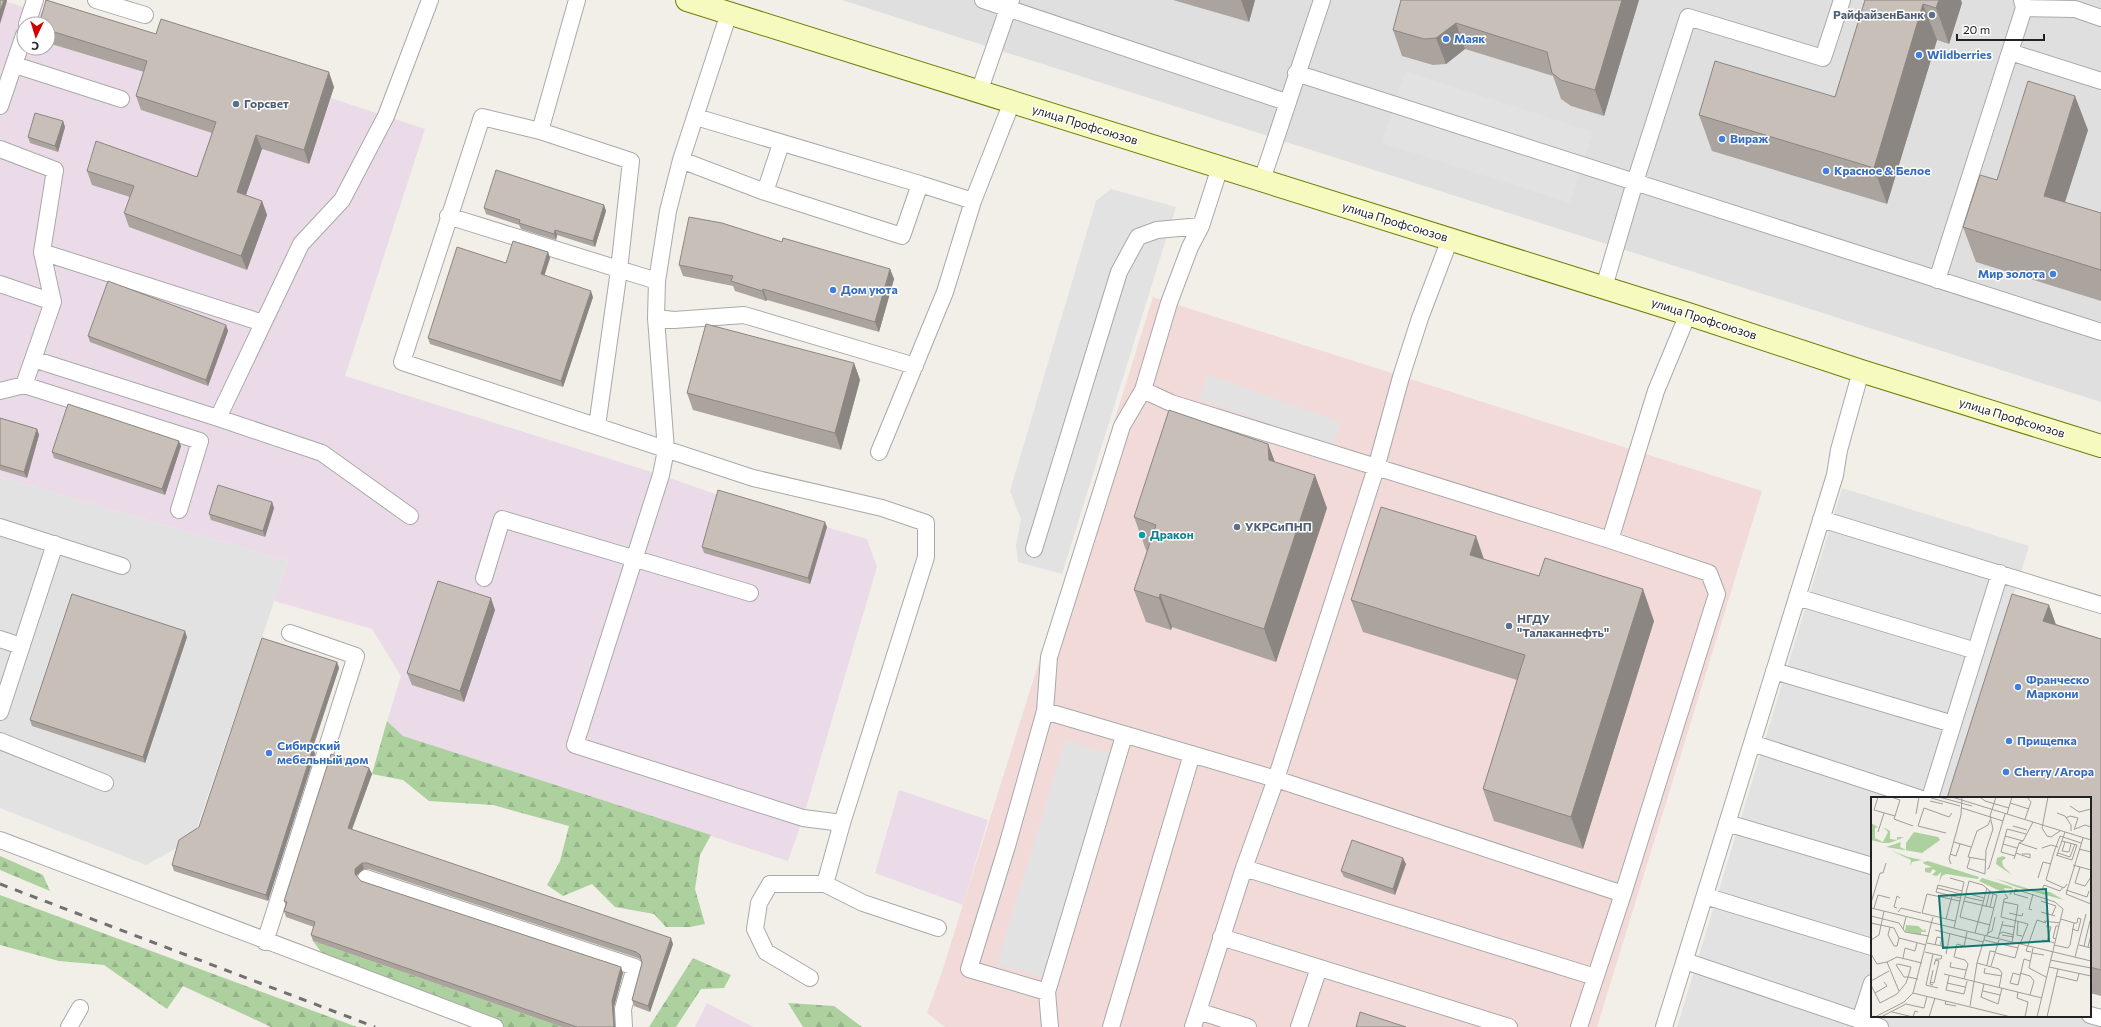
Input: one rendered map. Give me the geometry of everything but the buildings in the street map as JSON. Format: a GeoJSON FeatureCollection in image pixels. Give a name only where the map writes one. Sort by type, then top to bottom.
{"type":"FeatureCollection","features":[{"type":"Feature","properties":{"kind":"main road","name":"улица Профсоюзов"},"geometry":{"type":"LineString","coordinates":[[687,0],[1604,287],[1861,371],[2101,446]]}},
{"type":"Feature","properties":{"kind":"lane"},"geometry":{"type":"LineString","coordinates":[[30,16],[35,0]]}},
{"type":"Feature","properties":{"kind":"lane"},"geometry":{"type":"LineString","coordinates":[[96,0],[144,15]]}},
{"type":"Feature","properties":{"kind":"lane"},"geometry":{"type":"LineString","coordinates":[[218,418],[301,244],[342,200],[386,116],[430,0]]}},
{"type":"Feature","properties":{"kind":"lane"},"geometry":{"type":"LineString","coordinates":[[540,132],[577,0]]}},
{"type":"Feature","properties":{"kind":"lane"},"geometry":{"type":"LineString","coordinates":[[983,0],[1010,4],[1286,102]]}},
{"type":"Feature","properties":{"kind":"lane"},"geometry":{"type":"LineString","coordinates":[[1262,180],[1296,72],[1322,0]]}},
{"type":"Feature","properties":{"kind":"lane"},"geometry":{"type":"LineString","coordinates":[[1604,287],[1635,182],[1688,17],[1823,58],[1842,0]]}},
{"type":"Feature","properties":{"kind":"lane"},"geometry":{"type":"LineString","coordinates":[[979,92],[1010,4]]}},
{"type":"Feature","properties":{"kind":"lane"},"geometry":{"type":"LineString","coordinates":[[1937,280],[2010,52],[2023,4],[2075,9],[2101,18]]}},
{"type":"Feature","properties":{"kind":"lane"},"geometry":{"type":"LineString","coordinates":[[729,13],[681,160],[668,211],[657,281],[656,318],[666,450],[661,475],[575,745],[803,818],[842,822]]}},
{"type":"Feature","properties":{"kind":"lane"},"geometry":{"type":"LineString","coordinates":[[2010,52],[2101,81]]}},
{"type":"Feature","properties":{"kind":"lane"},"geometry":{"type":"LineString","coordinates":[[0,106],[18,56]]}},
{"type":"Feature","properties":{"kind":"lane"},"geometry":{"type":"LineString","coordinates":[[15,65],[121,99]]}},
{"type":"Feature","properties":{"kind":"lane"},"geometry":{"type":"LineString","coordinates":[[1296,72],[2101,332]]}},
{"type":"Feature","properties":{"kind":"lane"},"geometry":{"type":"LineString","coordinates":[[879,452],[945,292],[973,200],[1012,102]]}},
{"type":"Feature","properties":{"kind":"lane"},"geometry":{"type":"LineString","coordinates":[[597,426],[619,270],[631,161],[540,132],[482,117],[448,216],[402,362],[753,478],[882,508],[926,523],[926,557],[842,822],[825,884]]}},
{"type":"Feature","properties":{"kind":"lane"},"geometry":{"type":"LineString","coordinates":[[696,117],[781,144],[973,200]]}},
{"type":"Feature","properties":{"kind":"lane"},"geometry":{"type":"LineString","coordinates":[[765,192],[781,144]]}},
{"type":"Feature","properties":{"kind":"lane"},"geometry":{"type":"LineString","coordinates":[[0,149],[55,170],[42,252],[53,302],[24,385]]}},
{"type":"Feature","properties":{"kind":"lane"},"geometry":{"type":"LineString","coordinates":[[681,160],[765,192],[902,236],[920,184]]}},
{"type":"Feature","properties":{"kind":"lane"},"geometry":{"type":"LineString","coordinates":[[1047,992],[969,968],[1007,846],[1045,711],[1049,657],[1122,426],[1142,390],[1169,303],[1190,247],[1201,226],[1220,167]]}},
{"type":"Feature","properties":{"kind":"lane"},"geometry":{"type":"LineString","coordinates":[[448,216],[657,281]]}},
{"type":"Feature","properties":{"kind":"lane"},"geometry":{"type":"LineString","coordinates":[[1034,549],[1119,272],[1138,237],[1158,230],[1201,226]]}},
{"type":"Feature","properties":{"kind":"lane"},"geometry":{"type":"LineString","coordinates":[[1193,1027],[1244,868],[1276,779],[1376,468],[1403,370],[1420,318],[1450,239]]}},
{"type":"Feature","properties":{"kind":"lane"},"geometry":{"type":"LineString","coordinates":[[42,252],[263,323]]}},
{"type":"Feature","properties":{"kind":"lane"},"geometry":{"type":"LineString","coordinates":[[0,284],[53,302]]}},
{"type":"Feature","properties":{"kind":"lane"},"geometry":{"type":"LineString","coordinates":[[1610,540],[1656,391],[1688,314]]}},
{"type":"Feature","properties":{"kind":"lane"},"geometry":{"type":"LineString","coordinates":[[656,318],[674,320],[744,315],[915,366]]}},
{"type":"Feature","properties":{"kind":"lane"},"geometry":{"type":"LineString","coordinates":[[33,359],[322,453],[410,516]]}},
{"type":"Feature","properties":{"kind":"lane"},"geometry":{"type":"LineString","coordinates":[[1664,1027],[1822,519],[1835,475],[1839,450],[1861,371]]}},
{"type":"Feature","properties":{"kind":"lane"},"geometry":{"type":"LineString","coordinates":[[0,391],[24,385],[200,442],[179,510]]}},
{"type":"Feature","properties":{"kind":"lane"},"geometry":{"type":"LineString","coordinates":[[1142,390],[1171,403],[1610,540],[1709,573],[1717,594],[1623,894],[1579,1027]]}},
{"type":"Feature","properties":{"kind":"lane"},"geometry":{"type":"LineString","coordinates":[[484,578],[502,519],[750,593]]}},
{"type":"Feature","properties":{"kind":"lane"},"geometry":{"type":"LineString","coordinates":[[1822,519],[2101,605]]}},
{"type":"Feature","properties":{"kind":"lane"},"geometry":{"type":"LineString","coordinates":[[0,527],[122,566]]}},
{"type":"Feature","properties":{"kind":"lane"},"geometry":{"type":"LineString","coordinates":[[0,712],[55,544]]}},
{"type":"Feature","properties":{"kind":"lane"},"geometry":{"type":"LineString","coordinates":[[1930,797],[2000,573]]}},
{"type":"Feature","properties":{"kind":"lane"},"geometry":{"type":"LineString","coordinates":[[1797,597],[1976,651]]}},
{"type":"Feature","properties":{"kind":"lane"},"geometry":{"type":"LineString","coordinates":[[265,942],[356,656],[290,633]]}},
{"type":"Feature","properties":{"kind":"lane"},"geometry":{"type":"LineString","coordinates":[[0,639],[21,646]]}},
{"type":"Feature","properties":{"kind":"lane"},"geometry":{"type":"LineString","coordinates":[[1774,671],[1953,724]]}},
{"type":"Feature","properties":{"kind":"lane"},"geometry":{"type":"LineString","coordinates":[[1045,711],[1124,736],[1276,779],[1623,894]]}},
{"type":"Feature","properties":{"kind":"lane"},"geometry":{"type":"LineString","coordinates":[[1050,1027],[1047,992],[1124,736]]}},
{"type":"Feature","properties":{"kind":"lane"},"geometry":{"type":"LineString","coordinates":[[0,741],[105,783]]}},
{"type":"Feature","properties":{"kind":"lane"},"geometry":{"type":"LineString","coordinates":[[1752,743],[1916,797]]}},
{"type":"Feature","properties":{"kind":"lane"},"geometry":{"type":"LineString","coordinates":[[1111,1027],[1192,754]]}},
{"type":"Feature","properties":{"kind":"lane"},"geometry":{"type":"LineString","coordinates":[[1727,823],[1871,866]]}},
{"type":"Feature","properties":{"kind":"lane"},"geometry":{"type":"LineString","coordinates":[[0,840],[265,942],[495,1027]]}},
{"type":"Feature","properties":{"kind":"lane"},"geometry":{"type":"LineString","coordinates":[[1244,868],[1595,977]]}},
{"type":"Feature","properties":{"kind":"lane"},"geometry":{"type":"LineString","coordinates":[[366,878],[635,967],[623,1009],[624,1027]]}},
{"type":"Feature","properties":{"kind":"lane"},"geometry":{"type":"LineString","coordinates":[[810,978],[766,952],[755,929],[759,903],[770,884],[825,884],[863,903],[938,928]]}},
{"type":"Feature","properties":{"kind":"lane"},"geometry":{"type":"LineString","coordinates":[[1705,896],[1871,947]]}},
{"type":"Feature","properties":{"kind":"lane"},"geometry":{"type":"LineString","coordinates":[[1221,937],[1509,1027]]}},
{"type":"Feature","properties":{"kind":"lane"},"geometry":{"type":"LineString","coordinates":[[1685,961],[1880,1027]]}},
{"type":"Feature","properties":{"kind":"lane"},"geometry":{"type":"LineString","coordinates":[[1300,1027],[1319,968]]}},
{"type":"Feature","properties":{"kind":"lane"},"geometry":{"type":"LineString","coordinates":[[1860,1020],[1871,986]]}},
{"type":"Feature","properties":{"kind":"lane"},"geometry":{"type":"LineString","coordinates":[[69,1027],[80,1008]]}},
{"type":"Feature","properties":{"kind":"lane"},"geometry":{"type":"LineString","coordinates":[[1198,1011],[1248,1027]]}},
{"type":"Feature","properties":{"kind":"lane"},"geometry":{"type":"LineString","coordinates":[[2091,1015],[2101,1018]]}},
{"type":"Feature","properties":{"kind":"shaded area"},"geometry":{"type":"Polygon","coordinates":[[[0,0],[54,16],[16,16],[16,56],[56,56],[56,17],[161,48],[141,110],[309,164],[331,98],[425,129],[345,376],[661,475],[721,496],[867,539],[877,567],[803,818],[788,861],[402,736],[387,721],[401,676],[372,629],[274,601],[288,561],[0,477],[0,0]]]}},
{"type":"Feature","properties":{"kind":"shaded area"},"geometry":{"type":"Polygon","coordinates":[[[842,0],[2101,0],[2101,402],[842,0]]]}},
{"type":"Feature","properties":{"kind":"shaded area"},"geometry":{"type":"Polygon","coordinates":[[[1405,71],[1593,132],[1570,203],[1382,143],[1405,71]]]}},
{"type":"Feature","properties":{"kind":"shaded area"},"geometry":{"type":"Polygon","coordinates":[[[1111,189],[1176,207],[1062,574],[1018,562],[1016,545],[1021,519],[1010,491],[1096,201],[1111,189]]]}},
{"type":"Feature","properties":{"kind":"shaded area"},"geometry":{"type":"Polygon","coordinates":[[[1153,297],[1762,491],[1597,1027],[945,1027],[927,1013],[941,975],[1153,297]]]}},
{"type":"Feature","properties":{"kind":"shaded area"},"geometry":{"type":"Polygon","coordinates":[[[1208,375],[1341,422],[1333,446],[1199,399],[1208,375]]]}},
{"type":"Feature","properties":{"kind":"shaded area"},"geometry":{"type":"Polygon","coordinates":[[[0,477],[288,561],[193,839],[146,865],[0,808],[0,477]]]}},
{"type":"Feature","properties":{"kind":"shaded area"},"geometry":{"type":"Polygon","coordinates":[[[1842,488],[2029,546],[1951,797],[1871,797],[1871,1017],[2083,1017],[2101,1023],[2101,1027],[1677,1027],[1842,488]]]}},
{"type":"Feature","properties":{"kind":"shaded area"},"geometry":{"type":"Polygon","coordinates":[[[1065,740],[1110,754],[1042,977],[997,964],[1065,740]]]}},
{"type":"Feature","properties":{"kind":"shaded area"},"geometry":{"type":"Polygon","coordinates":[[[899,790],[988,820],[963,905],[875,873],[899,790]]]}},
{"type":"Feature","properties":{"kind":"shaded area"},"geometry":{"type":"Polygon","coordinates":[[[707,1003],[753,1027],[695,1027],[707,1003]]]}},
{"type":"Feature","properties":{"kind":"green space"},"geometry":{"type":"Polygon","coordinates":[[[387,721],[403,736],[711,835],[700,855],[695,889],[705,924],[690,927],[666,927],[654,914],[615,907],[592,884],[563,896],[547,885],[560,861],[569,826],[493,805],[429,801],[403,780],[372,774],[387,721]]]}},
{"type":"Feature","properties":{"kind":"green space"},"geometry":{"type":"Polygon","coordinates":[[[0,856],[43,875],[50,891],[0,870],[0,856]]]}},
{"type":"Feature","properties":{"kind":"green space"},"geometry":{"type":"Polygon","coordinates":[[[0,895],[357,1027],[271,1027],[183,986],[167,1009],[104,965],[59,961],[0,945],[0,895]]]}},
{"type":"Feature","properties":{"kind":"green space"},"geometry":{"type":"Polygon","coordinates":[[[313,941],[562,1027],[503,1027],[330,964],[313,941]]]}},
{"type":"Feature","properties":{"kind":"green space"},"geometry":{"type":"Polygon","coordinates":[[[693,958],[731,975],[724,988],[701,989],[676,1027],[649,1027],[693,958]]]}},
{"type":"Feature","properties":{"kind":"green space"},"geometry":{"type":"Polygon","coordinates":[[[788,1003],[834,1006],[862,1027],[803,1027],[788,1003]]]}},
{"type":"Feature","properties":{"kind":"railway"},"geometry":{"type":"LineString","coordinates":[[0,884],[375,1027]]}},
{"type":"Feature","properties":{"kind":"place","name":"РайфайзенБанк"},"geometry":{"type":"Point","coordinates":[1932,15]}},
{"type":"Feature","properties":{"kind":"place","name":"Маяк"},"geometry":{"type":"Point","coordinates":[1446,39]}},
{"type":"Feature","properties":{"kind":"place","name":"Wildberries"},"geometry":{"type":"Point","coordinates":[1919,55]}},
{"type":"Feature","properties":{"kind":"place","name":"Горсвет"},"geometry":{"type":"Point","coordinates":[236,104]}},
{"type":"Feature","properties":{"kind":"place","name":"Вираж"},"geometry":{"type":"Point","coordinates":[1722,139]}},
{"type":"Feature","properties":{"kind":"place","name":"Красное & Белое"},"geometry":{"type":"Point","coordinates":[1826,171]}},
{"type":"Feature","properties":{"kind":"place","name":"Мир золота"},"geometry":{"type":"Point","coordinates":[2053,274]}},
{"type":"Feature","properties":{"kind":"place","name":"Дом уюта"},"geometry":{"type":"Point","coordinates":[833,290]}},
{"type":"Feature","properties":{"kind":"place","name":"УКРСиПНП"},"geometry":{"type":"Point","coordinates":[1237,527]}},
{"type":"Feature","properties":{"kind":"place","name":"Дракон"},"geometry":{"type":"Point","coordinates":[1142,535]}},
{"type":"Feature","properties":{"kind":"place","name":"НГДУ \"Талаканнефть\""},"geometry":{"type":"Point","coordinates":[1509,626]}},
{"type":"Feature","properties":{"kind":"place","name":"Франческо Маркони"},"geometry":{"type":"Point","coordinates":[2018,687]}},
{"type":"Feature","properties":{"kind":"place","name":"Прищепка"},"geometry":{"type":"Point","coordinates":[2009,741]}},
{"type":"Feature","properties":{"kind":"place","name":"Сибирский мебельный дом"},"geometry":{"type":"Point","coordinates":[269,753]}},
{"type":"Feature","properties":{"kind":"place","name":"Cherry /Агора"},"geometry":{"type":"Point","coordinates":[2006,772]}}]}
